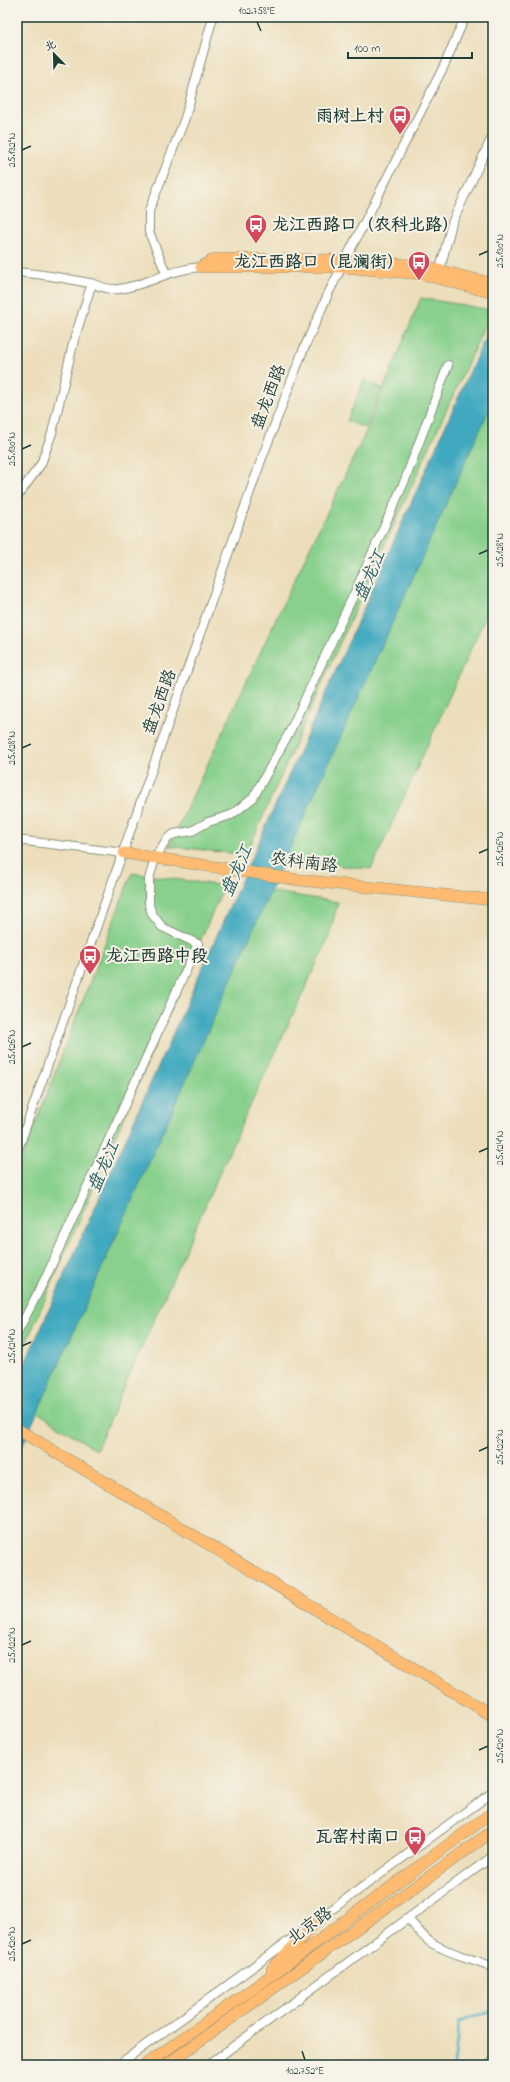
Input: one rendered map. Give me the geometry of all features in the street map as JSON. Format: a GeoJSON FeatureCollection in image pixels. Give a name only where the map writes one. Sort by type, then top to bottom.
{"type":"FeatureCollection","features":[{"type":"Feature","properties":{"kind":"main road"},"geometry":{"type":"LineString","coordinates":[[201,267],[215,259],[344,263],[440,270],[493,284]]}},
{"type":"Feature","properties":{"kind":"main road"},"geometry":{"type":"LineString","coordinates":[[344,263],[422,274],[493,293]]}},
{"type":"Feature","properties":{"kind":"main road","name":"农科南路"},"geometry":{"type":"LineString","coordinates":[[124,853],[299,880],[493,900]]}},
{"type":"Feature","properties":{"kind":"main road"},"geometry":{"type":"LineString","coordinates":[[17,1429],[493,1716]]}},
{"type":"Feature","properties":{"kind":"main road","name":"北京路"},"geometry":{"type":"LineString","coordinates":[[144,2065],[254,1988],[493,1812]]}},
{"type":"Feature","properties":{"kind":"main road","name":"北京路"},"geometry":{"type":"LineString","coordinates":[[166,2065],[493,1831]]}},
{"type":"Feature","properties":{"kind":"main road"},"geometry":{"type":"LineString","coordinates":[[254,1988],[320,1918]]}},
{"type":"Feature","properties":{"kind":"street"},"geometry":{"type":"LineString","coordinates":[[166,273],[149,232],[149,211],[185,118],[213,17]]}},
{"type":"Feature","properties":{"kind":"street","name":"盘龙西路"},"geometry":{"type":"LineString","coordinates":[[17,1152],[283,401],[329,292],[444,66],[465,17]]}},
{"type":"Feature","properties":{"kind":"street"},"geometry":{"type":"LineString","coordinates":[[440,270],[452,223],[493,135]]}},
{"type":"Feature","properties":{"kind":"street"},"geometry":{"type":"LineString","coordinates":[[17,272],[92,283],[117,290],[141,285],[166,273],[185,268],[201,267]]}},
{"type":"Feature","properties":{"kind":"street"},"geometry":{"type":"LineString","coordinates":[[17,497],[41,464],[52,433],[74,340],[92,283]]}},
{"type":"Feature","properties":{"kind":"street"},"geometry":{"type":"LineString","coordinates":[[17,1333],[47,1275],[198,944],[162,927],[152,914],[149,905],[149,879],[155,858],[167,839],[174,834],[192,831],[208,822],[231,815],[252,798],[289,733],[354,594],[405,480],[448,365]]}},
{"type":"Feature","properties":{"kind":"street","name":"农科南路"},"geometry":{"type":"LineString","coordinates":[[17,840],[124,853]]}},
{"type":"Feature","properties":{"kind":"street"},"geometry":{"type":"LineString","coordinates":[[118,2065],[493,1792]]}},
{"type":"Feature","properties":{"kind":"street"},"geometry":{"type":"LineString","coordinates":[[208,2065],[493,1856]]}},
{"type":"Feature","properties":{"kind":"street"},"geometry":{"type":"LineString","coordinates":[[408,1919],[429,1941],[452,1953],[473,1958],[493,1967]]}},
{"type":"Feature","properties":{"kind":"street"},"geometry":{"type":"LineString","coordinates":[[489,2065],[493,2061]]}},
{"type":"Feature","properties":{"kind":"green space"},"geometry":{"type":"Polygon","coordinates":[[[421,298],[492,310],[334,656],[246,855],[169,846],[363,438],[421,298]]]}},
{"type":"Feature","properties":{"kind":"green space"},"geometry":{"type":"Polygon","coordinates":[[[364,380],[382,388],[365,428],[347,421],[364,380]]]}},
{"type":"Feature","properties":{"kind":"green space"},"geometry":{"type":"Polygon","coordinates":[[[493,390],[493,600],[376,859],[371,869],[281,859],[493,390]]]}},
{"type":"Feature","properties":{"kind":"green space"},"geometry":{"type":"Polygon","coordinates":[[[132,873],[224,886],[17,1364],[17,1171],[132,873]]]}},
{"type":"Feature","properties":{"kind":"green space"},"geometry":{"type":"Polygon","coordinates":[[[267,891],[338,902],[329,937],[238,1132],[96,1450],[34,1410],[267,891]]]}},
{"type":"Feature","properties":{"kind":"water"},"geometry":{"type":"Polygon","coordinates":[[[493,320],[493,401],[267,899],[17,1458],[17,1381],[493,320]]]}},
{"type":"Feature","properties":{"kind":"waterway"},"geometry":{"type":"LineString","coordinates":[[454,2065],[459,2022],[493,2010]]}},
{"type":"Feature","properties":{"kind":"place","name":"雨树上村"},"geometry":{"type":"Point","coordinates":[400,136]}},
{"type":"Feature","properties":{"kind":"place","name":"龙江西路口（农科北路）"},"geometry":{"type":"Point","coordinates":[256,244]}},
{"type":"Feature","properties":{"kind":"place","name":"龙江西路口（昆澜街）"},"geometry":{"type":"Point","coordinates":[419,282]}},
{"type":"Feature","properties":{"kind":"place","name":"龙江西路中段"},"geometry":{"type":"Point","coordinates":[90,976]}},
{"type":"Feature","properties":{"kind":"place","name":"瓦窑村南口"},"geometry":{"type":"Point","coordinates":[415,1856]}},
{"type":"Feature","properties":{"kind":"water label","name":"盘龙江"},"geometry":{"type":"Point","coordinates":[371,576]}},
{"type":"Feature","properties":{"kind":"water label","name":"盘龙江"},"geometry":{"type":"Point","coordinates":[238,871]}},
{"type":"Feature","properties":{"kind":"water label","name":"盘龙江"},"geometry":{"type":"Point","coordinates":[105,1167]}}]}
